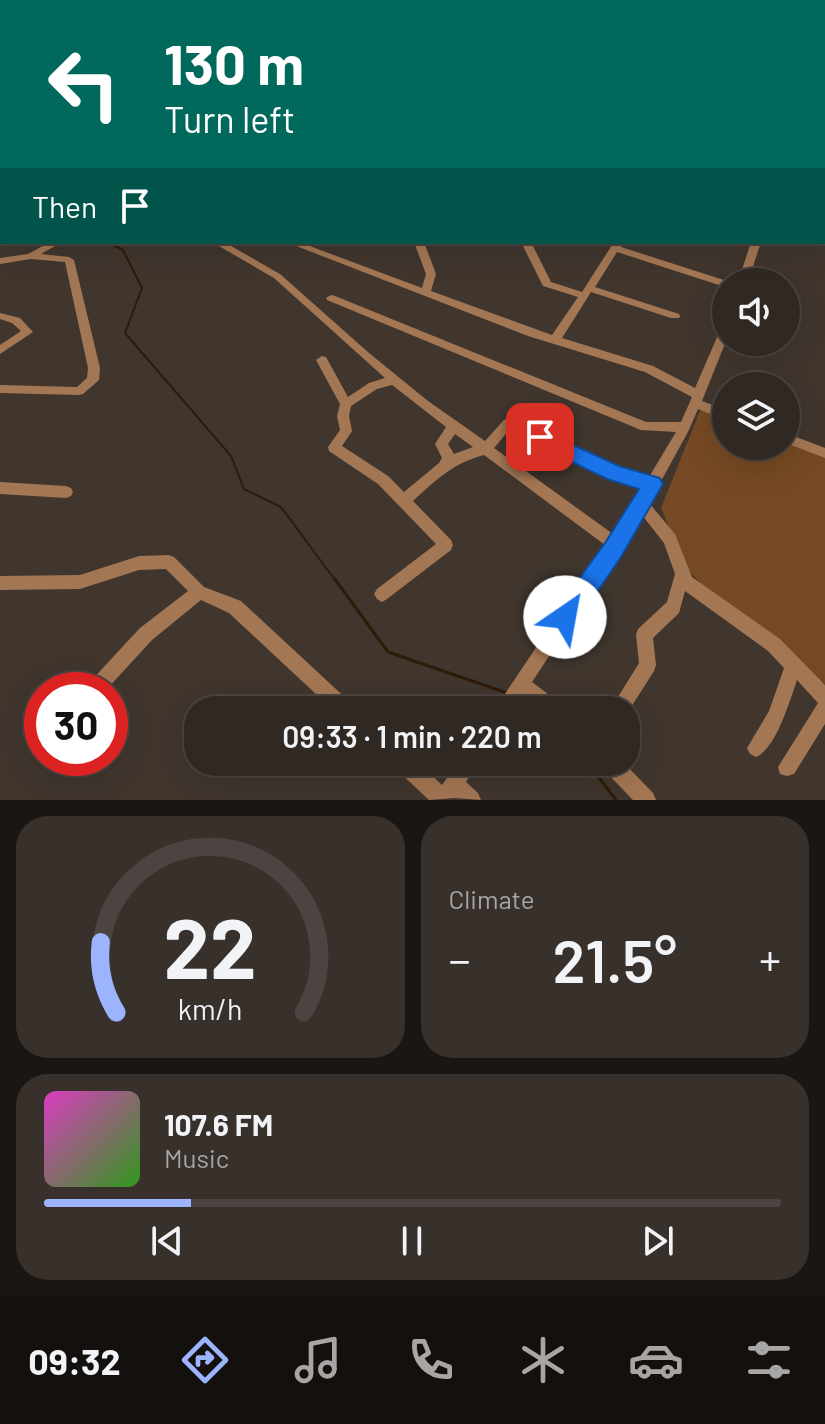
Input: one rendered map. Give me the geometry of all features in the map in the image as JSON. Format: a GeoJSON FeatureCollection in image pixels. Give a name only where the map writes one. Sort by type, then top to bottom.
{"type":"FeatureCollection","features":[{"type":"Feature","properties":{"kind":"street"},"geometry":{"type":"LineString","coordinates":[[31,256],[53,244]]}},
{"type":"Feature","properties":{"kind":"street"},"geometry":{"type":"LineString","coordinates":[[221,244],[277,276],[394,380],[616,545]]}},
{"type":"Feature","properties":{"kind":"street"},"geometry":{"type":"LineString","coordinates":[[297,244],[555,340],[649,369],[712,407]]}},
{"type":"Feature","properties":{"kind":"street"},"geometry":{"type":"LineString","coordinates":[[420,244],[431,274],[426,291]]}},
{"type":"Feature","properties":{"kind":"street"},"geometry":{"type":"LineString","coordinates":[[527,244],[547,284],[675,316]]}},
{"type":"Feature","properties":{"kind":"street"},"geometry":{"type":"LineString","coordinates":[[555,340],[617,244],[712,279]]}},
{"type":"Feature","properties":{"kind":"street"},"geometry":{"type":"LineString","coordinates":[[748,268],[755,244]]}},
{"type":"Feature","properties":{"kind":"street"},"geometry":{"type":"LineString","coordinates":[[0,261],[31,256],[69,260],[94,368],[93,380],[79,391],[0,389]]}},
{"type":"Feature","properties":{"kind":"street"},"geometry":{"type":"LineString","coordinates":[[331,298],[645,427],[685,427]]}},
{"type":"Feature","properties":{"kind":"street"},"geometry":{"type":"LineString","coordinates":[[0,316],[16,320],[28,332],[0,350]]}},
{"type":"Feature","properties":{"kind":"street"},"geometry":{"type":"LineString","coordinates":[[512,696],[641,504],[685,427],[714,356]]}},
{"type":"Feature","properties":{"kind":"street"},"geometry":{"type":"LineString","coordinates":[[322,360],[346,404]]}},
{"type":"Feature","properties":{"kind":"street"},"geometry":{"type":"LineString","coordinates":[[382,594],[446,545],[375,473],[334,447],[346,431],[343,416],[346,404],[373,386],[394,380]]}},
{"type":"Feature","properties":{"kind":"street"},"geometry":{"type":"LineString","coordinates":[[404,501],[444,466],[463,455],[485,450],[508,423],[615,473],[652,484]]}},
{"type":"Feature","properties":{"kind":"street"},"geometry":{"type":"LineString","coordinates":[[444,466],[449,458],[441,444],[454,426]]}},
{"type":"Feature","properties":{"kind":"street"},"geometry":{"type":"LineString","coordinates":[[800,443],[825,453]]}},
{"type":"Feature","properties":{"kind":"street"},"geometry":{"type":"LineString","coordinates":[[0,488],[66,492]]}},
{"type":"Feature","properties":{"kind":"street"},"geometry":{"type":"LineString","coordinates":[[641,504],[670,539],[682,576],[694,589],[774,645],[825,697]]}},
{"type":"Feature","properties":{"kind":"street"},"geometry":{"type":"LineString","coordinates":[[0,583],[80,582],[156,561],[174,565],[199,592],[235,607],[331,696]]}},
{"type":"Feature","properties":{"kind":"street"},"geometry":{"type":"LineString","coordinates":[[628,696],[648,665],[644,635],[677,600],[682,576]]}},
{"type":"Feature","properties":{"kind":"street"},"geometry":{"type":"LineString","coordinates":[[111,672],[146,634],[199,592]]}},
{"type":"Feature","properties":{"kind":"street"},"geometry":{"type":"LineString","coordinates":[[756,748],[776,716],[794,664]]}},
{"type":"Feature","properties":{"kind":"street"},"geometry":{"type":"LineString","coordinates":[[519,686],[534,696]]}},
{"type":"Feature","properties":{"kind":"street"},"geometry":{"type":"LineString","coordinates":[[787,767],[825,708]]}},
{"type":"Feature","properties":{"kind":"street"},"geometry":{"type":"LineString","coordinates":[[422,776],[447,795],[471,800]]}},
{"type":"Feature","properties":{"kind":"street"},"geometry":{"type":"LineString","coordinates":[[447,795],[460,776]]}},
{"type":"Feature","properties":{"kind":"street"},"geometry":{"type":"LineString","coordinates":[[623,776],[646,800]]}},
{"type":"Feature","properties":{"kind":"shaded area"},"geometry":{"type":"Polygon","coordinates":[[[701,408],[712,412],[712,460],[800,460],[800,446],[825,456],[825,684],[719,602],[686,568],[661,508],[701,408]]]}},
{"type":"Feature","properties":{"kind":"waterway"},"geometry":{"type":"LineString","coordinates":[[111,244],[123,250],[142,288],[125,333],[231,456],[244,489],[281,507],[335,580]]}},
{"type":"Feature","properties":{"kind":"waterway"},"geometry":{"type":"LineString","coordinates":[[334,578],[388,652],[507,693]]}},
{"type":"Feature","properties":{"kind":"waterway"},"geometry":{"type":"LineString","coordinates":[[598,776],[616,800]]}},
{"type":"Feature","properties":{"kind":"route"},"geometry":{"type":"LineString","coordinates":[[540,437],[615,473],[652,484],[613,550],[565,617]]}}]}
